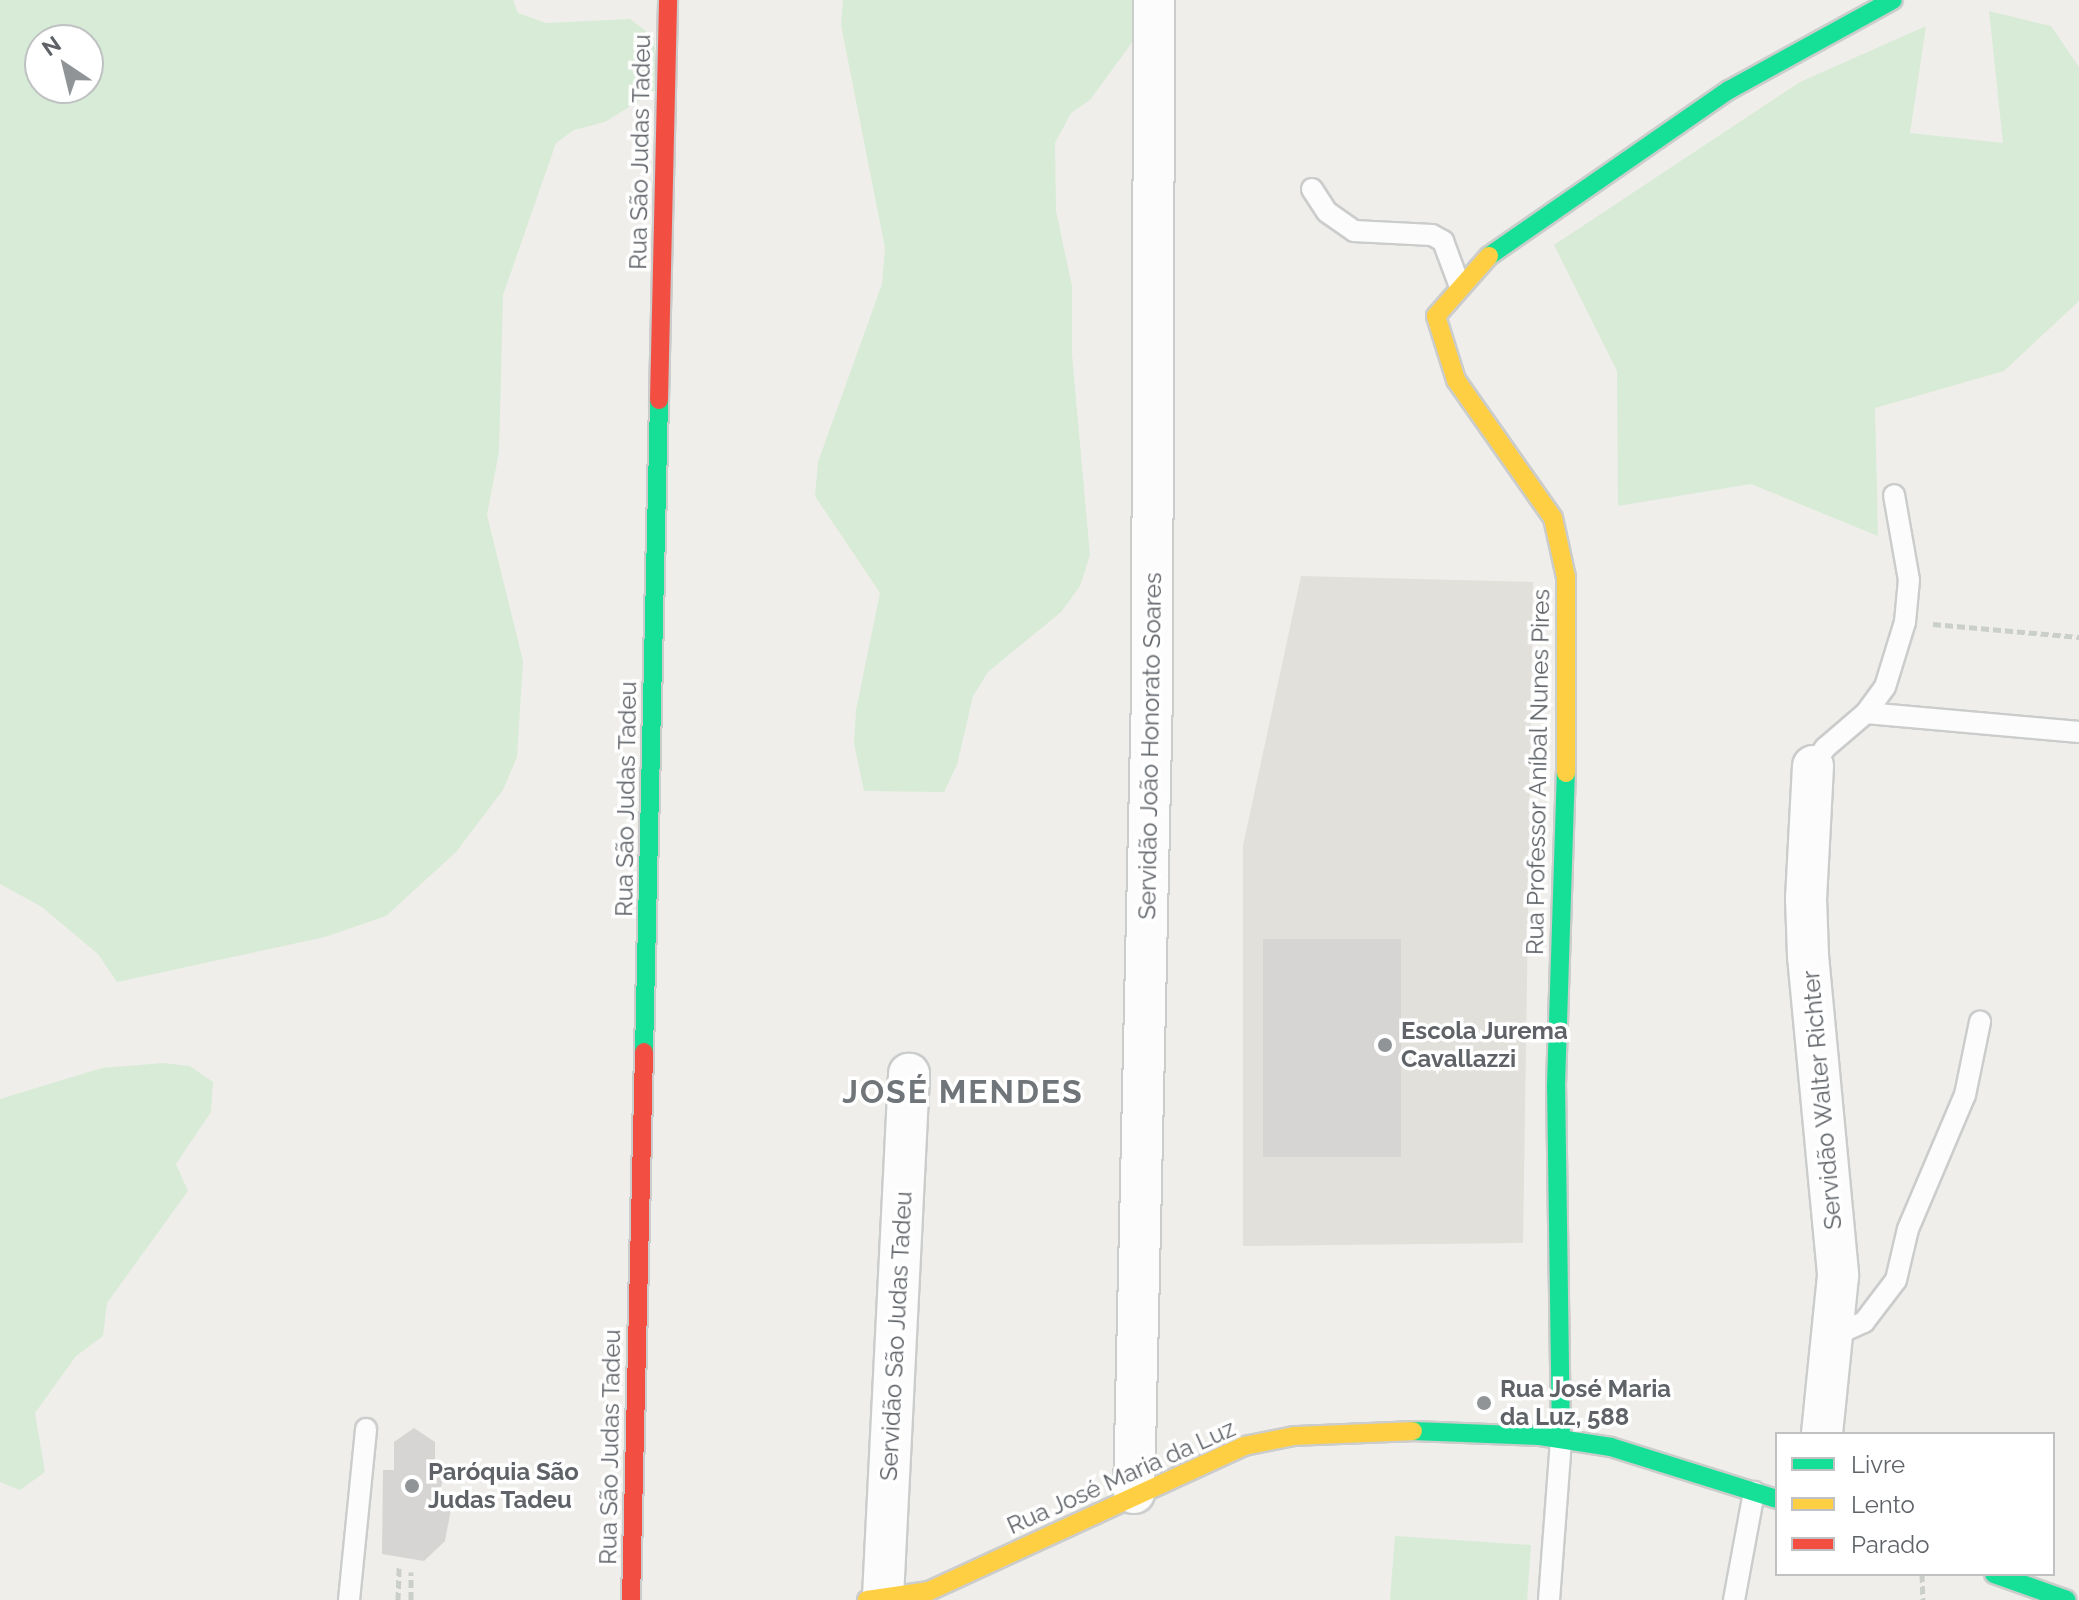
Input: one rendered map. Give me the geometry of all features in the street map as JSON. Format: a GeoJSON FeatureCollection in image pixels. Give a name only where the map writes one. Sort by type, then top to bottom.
{"type":"FeatureCollection","features":[{"type":"Feature","properties":{"kind":"street","name":"Rua São Judas Tadeu"},"geometry":{"type":"LineString","coordinates":[[631,1600],[668,0]]}},
{"type":"Feature","properties":{"kind":"street","name":"Servidão João Honorato Soares"},"geometry":{"type":"LineString","coordinates":[[1134,1493],[1152,708],[1154,0]]}},
{"type":"Feature","properties":{"kind":"street","name":"Rua Professor Aníbal Nunes Pires"},"geometry":{"type":"LineString","coordinates":[[1561,1439],[1556,1086],[1569,659],[1566,577],[1553,518],[1456,380],[1436,316],[1459,284],[1490,255],[1729,90],[1893,0]]}},
{"type":"Feature","properties":{"kind":"street","name":"Servidão Walter Richter"},"geometry":{"type":"LineString","coordinates":[[1813,766],[1806,898],[1833,1187],[1835,1335],[1822,1432]]}},
{"type":"Feature","properties":{"kind":"street","name":"Servidão São Judas Tadeu"},"geometry":{"type":"LineString","coordinates":[[875,1599],[909,1074]]}},
{"type":"Feature","properties":{"kind":"street","name":"Rua José Maria da Luz"},"geometry":{"type":"LineString","coordinates":[[875,1599],[929,1591],[1134,1493],[1244,1446],[1294,1436],[1452,1430],[1561,1439],[1611,1447],[1775,1498]]}},
{"type":"Feature","properties":{"kind":"street"},"geometry":{"type":"LineString","coordinates":[[2000,1576],[2067,1600]]}},
{"type":"Feature","properties":{"kind":"lane"},"geometry":{"type":"LineString","coordinates":[[1312,189],[1327,212],[1354,231],[1432,235],[1443,241],[1459,284]]}},
{"type":"Feature","properties":{"kind":"lane"},"geometry":{"type":"LineString","coordinates":[[1813,766],[1825,748],[1866,713],[1885,687],[1905,622],[1909,580],[1894,495]]}},
{"type":"Feature","properties":{"kind":"lane"},"geometry":{"type":"LineString","coordinates":[[1866,713],[2079,732]]}},
{"type":"Feature","properties":{"kind":"lane"},"geometry":{"type":"LineString","coordinates":[[1835,1335],[1864,1322],[1896,1280],[1908,1229],[1965,1095],[1980,1022]]}},
{"type":"Feature","properties":{"kind":"lane"},"geometry":{"type":"LineString","coordinates":[[349,1600],[366,1429]]}},
{"type":"Feature","properties":{"kind":"lane"},"geometry":{"type":"LineString","coordinates":[[1549,1600],[1561,1439]]}},
{"type":"Feature","properties":{"kind":"lane"},"geometry":{"type":"LineString","coordinates":[[1734,1600],[1754,1492]]}},
{"type":"Feature","properties":{"kind":"path"},"geometry":{"type":"LineString","coordinates":[[1905,622],[2079,637]]}},
{"type":"Feature","properties":{"kind":"path"},"geometry":{"type":"LineString","coordinates":[[398,1600],[399,1567]]}},
{"type":"Feature","properties":{"kind":"path"},"geometry":{"type":"LineString","coordinates":[[411,1572],[411,1600]]}},
{"type":"Feature","properties":{"kind":"path"},"geometry":{"type":"LineString","coordinates":[[1922,1576],[1923,1600]]}},
{"type":"Feature","properties":{"kind":"shaded area","name":"Escola Jurema Cavallazzi"},"geometry":{"type":"Polygon","coordinates":[[[1301,576],[1533,582],[1523,1243],[1243,1246],[1243,846],[1301,576]]]}},
{"type":"Feature","properties":{"kind":"green space"},"geometry":{"type":"Polygon","coordinates":[[[0,0],[513,0],[518,13],[546,23],[630,19],[654,37],[658,89],[605,122],[574,130],[556,143],[503,295],[499,452],[487,515],[523,661],[517,757],[503,790],[456,852],[386,916],[325,937],[117,982],[98,954],[42,907],[0,884],[0,0]]]}},
{"type":"Feature","properties":{"kind":"green space"},"geometry":{"type":"Polygon","coordinates":[[[843,0],[1163,0],[1090,100],[1071,113],[1055,143],[1056,211],[1072,286],[1072,355],[1090,555],[1080,586],[1061,612],[988,672],[973,696],[957,765],[944,792],[864,791],[854,743],[856,710],[880,593],[815,496],[818,462],[882,284],[885,248],[841,25],[843,0]]]}},
{"type":"Feature","properties":{"kind":"green space"},"geometry":{"type":"Polygon","coordinates":[[[1989,11],[2051,26],[2079,67],[2079,301],[2004,371],[1875,408],[1878,536],[1751,484],[1618,506],[1617,371],[1554,245],[1800,82],[1926,26],[1910,133],[2003,143],[1989,11]]]}},
{"type":"Feature","properties":{"kind":"green space"},"geometry":{"type":"Polygon","coordinates":[[[163,1063],[190,1066],[213,1082],[211,1112],[176,1164],[188,1191],[107,1303],[103,1336],[76,1356],[35,1413],[45,1472],[20,1490],[0,1482],[0,1099],[102,1068],[163,1063]]]}},
{"type":"Feature","properties":{"kind":"green space"},"geometry":{"type":"Polygon","coordinates":[[[1395,1536],[1531,1545],[1527,1600],[1390,1600],[1395,1536]]]}},
{"type":"Feature","properties":{"kind":"building"},"geometry":{"type":"Polygon","coordinates":[[[1263,939],[1401,939],[1401,1157],[1263,1157],[1263,939]]]}},
{"type":"Feature","properties":{"kind":"building","name":"Paróquia São Judas Tadeu"},"geometry":{"type":"Polygon","coordinates":[[[414,1428],[435,1442],[435,1467],[446,1467],[437,1503],[451,1509],[445,1541],[424,1561],[382,1554],[383,1470],[394,1470],[394,1442],[414,1428]]]}},
{"type":"Feature","properties":{"kind":"traffic: fast"},"geometry":{"type":"LineString","coordinates":[[1489,256],[1729,90],[1893,0]]}},
{"type":"Feature","properties":{"kind":"traffic: fast"},"geometry":{"type":"LineString","coordinates":[[644,1052],[659,400]]}},
{"type":"Feature","properties":{"kind":"traffic: fast"},"geometry":{"type":"LineString","coordinates":[[1561,1439],[1556,1086],[1566,773]]}},
{"type":"Feature","properties":{"kind":"traffic: fast"},"geometry":{"type":"LineString","coordinates":[[1413,1431],[1540,1436],[1611,1447],[1775,1498]]}},
{"type":"Feature","properties":{"kind":"traffic: fast"},"geometry":{"type":"LineString","coordinates":[[2000,1576],[2067,1600]]}},
{"type":"Feature","properties":{"kind":"traffic: slow"},"geometry":{"type":"LineString","coordinates":[[1489,256],[1436,316],[1456,380],[1553,518],[1566,577],[1566,773]]}},
{"type":"Feature","properties":{"kind":"traffic: slow"},"geometry":{"type":"LineString","coordinates":[[867,1600],[929,1591],[1244,1446],[1294,1436],[1413,1431]]}},
{"type":"Feature","properties":{"kind":"traffic: jam"},"geometry":{"type":"LineString","coordinates":[[659,400],[668,0]]}},
{"type":"Feature","properties":{"kind":"traffic: jam"},"geometry":{"type":"LineString","coordinates":[[631,1600],[644,1052]]}},
{"type":"Feature","properties":{"kind":"place","name":"Escola Jurema Cavallazzi"},"geometry":{"type":"Point","coordinates":[1385,1045]}},
{"type":"Feature","properties":{"kind":"place","name":"Rua José Maria da Luz, 588"},"geometry":{"type":"Point","coordinates":[1484,1403]}},
{"type":"Feature","properties":{"kind":"place","name":"Paróquia São Judas Tadeu"},"geometry":{"type":"Point","coordinates":[412,1486]}},
{"type":"Feature","properties":{"kind":"district","name":"JOSÉ MENDES"},"geometry":{"type":"Point","coordinates":[963,1092]}}]}
